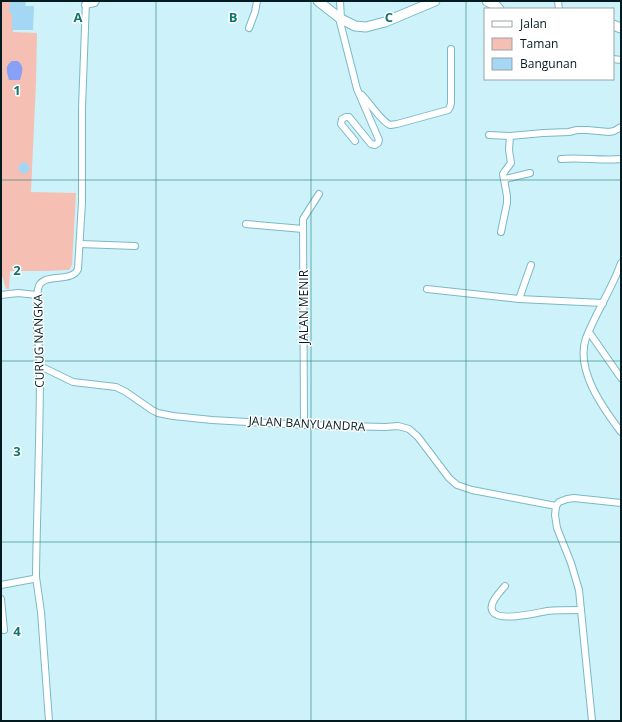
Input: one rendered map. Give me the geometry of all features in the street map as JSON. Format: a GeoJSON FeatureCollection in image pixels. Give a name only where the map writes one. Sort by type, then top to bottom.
{"type":"FeatureCollection","features":[{"type":"Feature","properties":{"kind":"main road"},"geometry":{"type":"LineString","coordinates":[[318,1],[340,19],[360,27],[385,22],[435,1]]}},
{"type":"Feature","properties":{"kind":"main road"},"geometry":{"type":"LineString","coordinates":[[487,1],[498,8]]}},
{"type":"Feature","properties":{"kind":"street"},"geometry":{"type":"LineString","coordinates":[[86,3],[94,3],[96,1]]}},
{"type":"Feature","properties":{"kind":"street"},"geometry":{"type":"LineString","coordinates":[[249,28],[255,12],[257,1]]}},
{"type":"Feature","properties":{"kind":"street"},"geometry":{"type":"LineString","coordinates":[[340,1],[340,19],[357,89],[379,140],[375,145],[371,144],[349,117],[346,117],[342,119],[341,124],[355,141]]}},
{"type":"Feature","properties":{"kind":"street","name":"CURUG NANGKA"},"geometry":{"type":"LineString","coordinates":[[49,721],[41,612],[36,577],[40,366],[37,328],[37,295],[38,288],[42,281],[68,276],[77,272],[79,262],[82,202],[82,108],[86,3]]}},
{"type":"Feature","properties":{"kind":"street"},"geometry":{"type":"LineString","coordinates":[[357,89],[384,121],[390,125],[448,110],[451,103],[451,49]]}},
{"type":"Feature","properties":{"kind":"street"},"geometry":{"type":"LineString","coordinates":[[489,135],[510,136],[569,132],[577,130],[609,132],[621,127]]}},
{"type":"Feature","properties":{"kind":"street"},"geometry":{"type":"LineString","coordinates":[[501,232],[507,203],[504,173],[511,163],[509,150],[510,136]]}},
{"type":"Feature","properties":{"kind":"street"},"geometry":{"type":"LineString","coordinates":[[561,158],[606,160],[621,159]]}},
{"type":"Feature","properties":{"kind":"street"},"geometry":{"type":"LineString","coordinates":[[505,179],[530,173]]}},
{"type":"Feature","properties":{"kind":"street","name":"JALAN MENIR"},"geometry":{"type":"LineString","coordinates":[[304,425],[303,229],[304,217],[319,194]]}},
{"type":"Feature","properties":{"kind":"street"},"geometry":{"type":"LineString","coordinates":[[246,224],[303,229]]}},
{"type":"Feature","properties":{"kind":"street"},"geometry":{"type":"LineString","coordinates":[[80,244],[135,246]]}},
{"type":"Feature","properties":{"kind":"street"},"geometry":{"type":"LineString","coordinates":[[621,263],[584,346],[586,372],[607,414],[621,432]]}},
{"type":"Feature","properties":{"kind":"street"},"geometry":{"type":"LineString","coordinates":[[520,299],[531,265]]}},
{"type":"Feature","properties":{"kind":"street"},"geometry":{"type":"LineString","coordinates":[[427,289],[520,299],[603,303]]}},
{"type":"Feature","properties":{"kind":"street"},"geometry":{"type":"LineString","coordinates":[[1,295],[18,293],[37,295]]}},
{"type":"Feature","properties":{"kind":"street"},"geometry":{"type":"LineString","coordinates":[[589,332],[621,378]]}},
{"type":"Feature","properties":{"kind":"street","name":"JALAN BANYUANDRA"},"geometry":{"type":"LineString","coordinates":[[40,366],[74,382],[116,387],[152,410],[173,416],[212,420],[304,425],[398,426],[409,429],[418,437],[449,478],[457,485],[472,490],[556,506]]}},
{"type":"Feature","properties":{"kind":"street"},"geometry":{"type":"LineString","coordinates":[[592,721],[579,590],[566,548],[557,528],[555,515],[556,506],[562,500],[574,498],[621,503]]}},
{"type":"Feature","properties":{"kind":"street"},"geometry":{"type":"LineString","coordinates":[[1,585],[33,579],[36,577]]}},
{"type":"Feature","properties":{"kind":"street"},"geometry":{"type":"LineString","coordinates":[[505,586],[494,599],[492,605],[493,612],[498,615],[510,617],[548,611],[581,610]]}},
{"type":"Feature","properties":{"kind":"street"},"geometry":{"type":"LineString","coordinates":[[1,599],[4,630]]}},
{"type":"Feature","properties":{"kind":"green space"},"geometry":{"type":"Polygon","coordinates":[[[1,1],[12,1],[11,12],[14,12],[13,32],[37,33],[31,192],[76,193],[72,265],[69,270],[10,271],[9,289],[6,289],[1,272],[1,1]]]}},
{"type":"Feature","properties":{"kind":"water"},"geometry":{"type":"Polygon","coordinates":[[[12,61],[18,61],[22,66],[20,80],[9,80],[7,67],[12,61]]]}},
{"type":"Feature","properties":{"kind":"building"},"geometry":{"type":"Polygon","coordinates":[[[24,1],[26,3],[25,6],[34,6],[33,30],[12,30],[12,13],[9,13],[10,2],[24,1]]]}},
{"type":"Feature","properties":{"kind":"building"},"geometry":{"type":"Polygon","coordinates":[[[22,163],[26,163],[28,164],[28,172],[22,173],[19,170],[19,166],[22,163]]]}}]}
